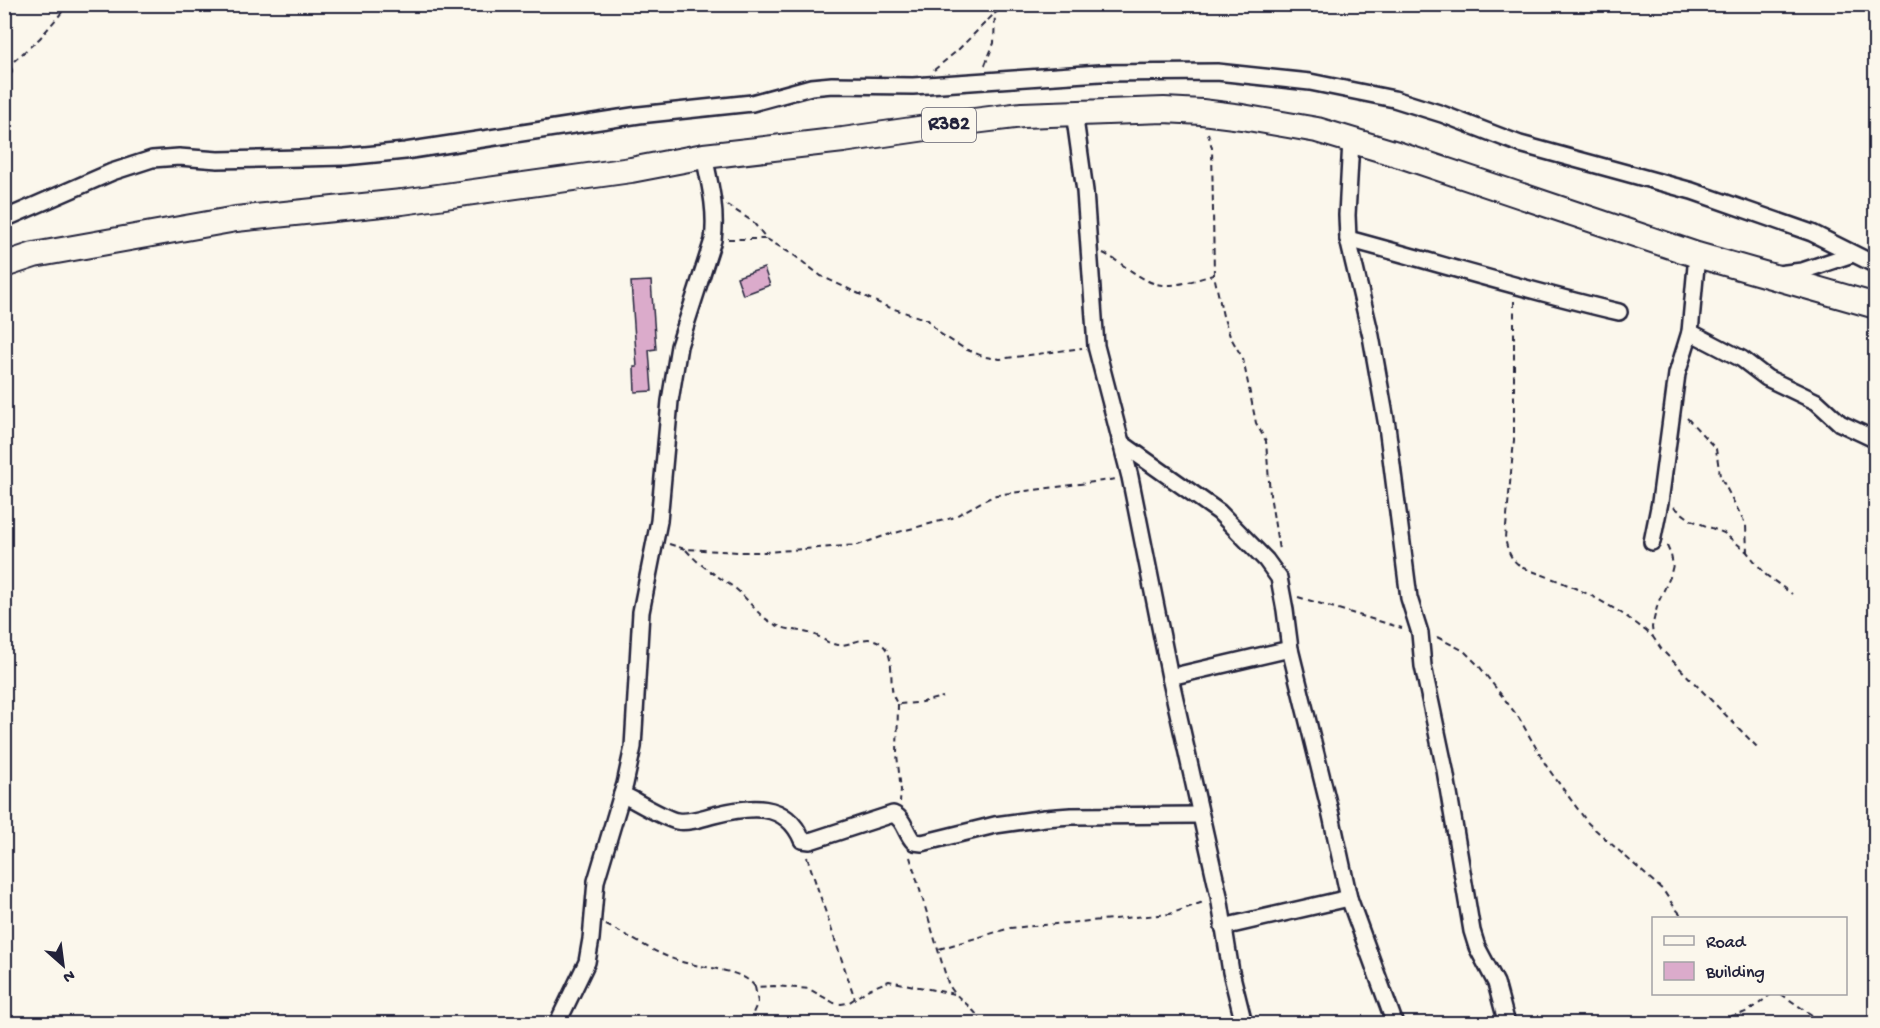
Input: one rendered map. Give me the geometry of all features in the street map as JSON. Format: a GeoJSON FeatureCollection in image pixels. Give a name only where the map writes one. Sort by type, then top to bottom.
{"type":"FeatureCollection","features":[{"type":"Feature","properties":{"kind":"main road","name":"R382"},"geometry":{"type":"LineString","coordinates":[[4,265],[34,255],[225,221],[414,200],[631,170],[704,156],[843,140],[1023,115],[1164,110],[1202,112],[1317,130],[1400,155],[1696,255],[1875,306]]}},
{"type":"Feature","properties":{"kind":"street"},"geometry":{"type":"LineString","coordinates":[[4,219],[112,172],[152,159],[179,157],[218,160],[280,159],[385,153],[639,115],[752,103],[811,87],[832,85],[913,86],[1100,73],[1217,72],[1310,82],[1394,99],[1442,114],[1520,144],[1692,191],[1812,233],[1875,265]]}},
{"type":"Feature","properties":{"kind":"street"},"geometry":{"type":"LineString","coordinates":[[1074,112],[1085,191],[1096,346],[1130,477],[1170,677],[1219,896],[1231,972],[1244,1023]]}},
{"type":"Feature","properties":{"kind":"street"},"geometry":{"type":"LineString","coordinates":[[1351,141],[1348,239],[1371,336],[1387,426],[1409,598],[1420,633],[1423,666],[1445,770],[1472,931],[1477,947],[1496,982],[1507,1023]]}},
{"type":"Feature","properties":{"kind":"street"},"geometry":{"type":"LineString","coordinates":[[557,1023],[587,962],[596,881],[622,794],[633,747],[641,612],[658,521],[670,401],[679,346],[713,240],[715,225],[713,199],[704,156]]}},
{"type":"Feature","properties":{"kind":"street"},"geometry":{"type":"LineString","coordinates":[[1348,239],[1446,265],[1513,286],[1619,312]]}},
{"type":"Feature","properties":{"kind":"street"},"geometry":{"type":"LineString","coordinates":[[1762,275],[1802,271],[1853,254]]}},
{"type":"Feature","properties":{"kind":"street"},"geometry":{"type":"LineString","coordinates":[[1652,542],[1660,502],[1677,374],[1690,332],[1696,255]]}},
{"type":"Feature","properties":{"kind":"street"},"geometry":{"type":"LineString","coordinates":[[1690,332],[1742,359],[1767,378],[1817,402],[1840,423],[1875,440]]}},
{"type":"Feature","properties":{"kind":"street"},"geometry":{"type":"LineString","coordinates":[[1120,442],[1219,512],[1274,569],[1281,585],[1290,649],[1349,898],[1395,1023]]}},
{"type":"Feature","properties":{"kind":"street"},"geometry":{"type":"LineString","coordinates":[[1170,677],[1290,649]]}},
{"type":"Feature","properties":{"kind":"street"},"geometry":{"type":"LineString","coordinates":[[622,794],[676,821],[698,820],[734,811],[772,810],[788,817],[802,840],[817,839],[893,814],[898,816],[914,842],[935,841],[995,825],[1062,817],[1200,815]]}},
{"type":"Feature","properties":{"kind":"street"},"geometry":{"type":"LineString","coordinates":[[1223,927],[1349,898]]}},
{"type":"Feature","properties":{"kind":"path"},"geometry":{"type":"LineString","coordinates":[[6,68],[40,38],[69,4]]}},
{"type":"Feature","properties":{"kind":"path"},"geometry":{"type":"LineString","coordinates":[[913,86],[958,50],[995,13],[1010,4]]}},
{"type":"Feature","properties":{"kind":"path"},"geometry":{"type":"LineString","coordinates":[[975,82],[992,52],[995,13]]}},
{"type":"Feature","properties":{"kind":"path"},"geometry":{"type":"LineString","coordinates":[[1202,112],[1212,148],[1214,274],[1223,316],[1230,336],[1243,359],[1256,423],[1266,441],[1270,495],[1280,561],[1274,569]]}},
{"type":"Feature","properties":{"kind":"path"},"geometry":{"type":"LineString","coordinates":[[713,199],[744,214],[753,221],[767,239],[833,282],[885,306],[928,320],[939,333],[965,349],[985,357],[1000,359],[1096,346]]}},
{"type":"Feature","properties":{"kind":"path"},"geometry":{"type":"LineString","coordinates":[[713,240],[767,239]]}},
{"type":"Feature","properties":{"kind":"path"},"geometry":{"type":"LineString","coordinates":[[1089,250],[1103,253],[1149,281],[1159,284],[1174,285],[1214,274]]}},
{"type":"Feature","properties":{"kind":"path"},"geometry":{"type":"LineString","coordinates":[[1513,286],[1514,440],[1505,538],[1507,551],[1512,561],[1523,568],[1599,598],[1622,612],[1653,638],[1760,750]]}},
{"type":"Feature","properties":{"kind":"path"},"geometry":{"type":"LineString","coordinates":[[1674,393],[1689,421],[1716,449],[1720,476],[1746,525],[1747,552]]}},
{"type":"Feature","properties":{"kind":"path"},"geometry":{"type":"LineString","coordinates":[[655,540],[685,549],[765,552],[858,545],[952,518],[996,495],[1130,477]]}},
{"type":"Feature","properties":{"kind":"path"},"geometry":{"type":"LineString","coordinates":[[1660,502],[1674,507],[1690,520],[1724,533],[1747,552],[1766,575],[1792,594]]}},
{"type":"Feature","properties":{"kind":"path"},"geometry":{"type":"LineString","coordinates":[[1653,638],[1652,627],[1658,603],[1670,577],[1672,565],[1671,555],[1655,525]]}},
{"type":"Feature","properties":{"kind":"path"},"geometry":{"type":"LineString","coordinates":[[685,549],[704,569],[736,589],[768,621],[777,626],[810,633],[834,644],[841,645],[865,639],[877,641],[888,654],[893,696],[898,704],[897,755],[901,790],[898,816]]}},
{"type":"Feature","properties":{"kind":"path"},"geometry":{"type":"LineString","coordinates":[[1281,585],[1305,599],[1453,644],[1472,658],[1519,718],[1547,767],[1588,823],[1663,890],[1683,917]]}},
{"type":"Feature","properties":{"kind":"path"},"geometry":{"type":"LineString","coordinates":[[898,704],[904,705],[943,697]]}},
{"type":"Feature","properties":{"kind":"path"},"geometry":{"type":"LineString","coordinates":[[802,840],[855,999]]}},
{"type":"Feature","properties":{"kind":"path"},"geometry":{"type":"LineString","coordinates":[[914,842],[909,855],[948,983],[954,994],[973,1009],[982,1023]]}},
{"type":"Feature","properties":{"kind":"path"},"geometry":{"type":"LineString","coordinates":[[939,949],[1010,928],[1170,914],[1219,896]]}},
{"type":"Feature","properties":{"kind":"path"},"geometry":{"type":"LineString","coordinates":[[592,919],[673,959],[733,974],[751,981],[755,987],[758,1002],[753,1013],[757,1023]]}},
{"type":"Feature","properties":{"kind":"path"},"geometry":{"type":"LineString","coordinates":[[755,987],[809,989],[834,1003],[842,1004],[889,981],[954,994]]}},
{"type":"Feature","properties":{"kind":"path"},"geometry":{"type":"LineString","coordinates":[[1700,1023],[1742,1014],[1754,1008],[1769,995]]}},
{"type":"Feature","properties":{"kind":"path"},"geometry":{"type":"LineString","coordinates":[[1784,995],[1825,1023]]}},
{"type":"Feature","properties":{"kind":"building"},"geometry":{"type":"Polygon","coordinates":[[[764,268],[770,285],[743,295],[737,277],[764,268]]]}},
{"type":"Feature","properties":{"kind":"building"},"geometry":{"type":"Polygon","coordinates":[[[651,281],[656,349],[649,350],[652,391],[635,392],[634,367],[637,367],[631,282],[651,281]]]}}]}
